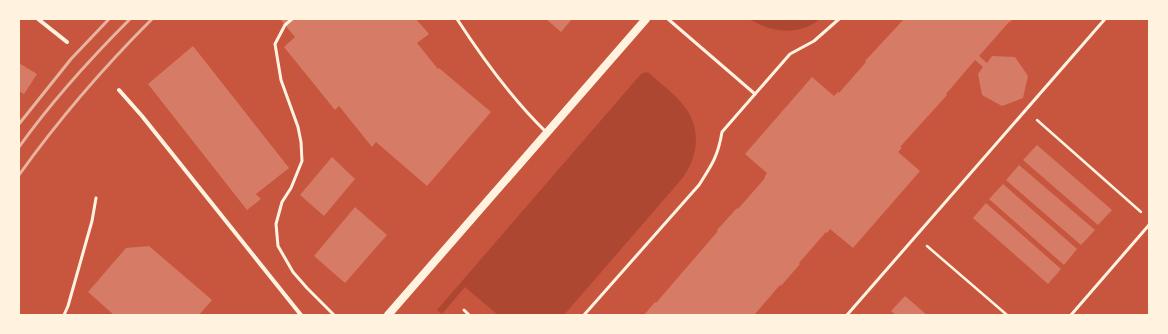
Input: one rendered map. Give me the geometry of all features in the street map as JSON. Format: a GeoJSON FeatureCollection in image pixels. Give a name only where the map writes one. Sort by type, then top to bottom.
{"type":"FeatureCollection","features":[{"type":"Feature","properties":{"kind":"main road"},"geometry":{"type":"LineString","coordinates":[[388,315],[646,19]]}},
{"type":"Feature","properties":{"kind":"street"},"geometry":{"type":"LineString","coordinates":[[38,19],[67,42]]}},
{"type":"Feature","properties":{"kind":"street"},"geometry":{"type":"LineString","coordinates":[[119,90],[142,116],[301,315]]}},
{"type":"Feature","properties":{"kind":"lane"},"geometry":{"type":"LineString","coordinates":[[292,19],[285,25],[275,44],[281,80],[302,142],[302,161],[291,188],[282,202],[276,224],[278,246],[293,272],[334,315]]}},
{"type":"Feature","properties":{"kind":"lane"},"geometry":{"type":"LineString","coordinates":[[457,19],[522,109],[546,133]]}},
{"type":"Feature","properties":{"kind":"lane"},"geometry":{"type":"LineString","coordinates":[[668,19],[754,94]]}},
{"type":"Feature","properties":{"kind":"lane"},"geometry":{"type":"LineString","coordinates":[[584,315],[699,185],[713,164],[719,148],[722,132],[754,94],[790,54],[814,41],[839,19]]}},
{"type":"Feature","properties":{"kind":"lane"},"geometry":{"type":"LineString","coordinates":[[847,315],[1105,19]]}},
{"type":"Feature","properties":{"kind":"lane"},"geometry":{"type":"LineString","coordinates":[[64,315],[68,306],[92,221],[96,198]]}},
{"type":"Feature","properties":{"kind":"lane"},"geometry":{"type":"LineString","coordinates":[[1071,315],[1149,225]]}},
{"type":"Feature","properties":{"kind":"lane"},"geometry":{"type":"LineString","coordinates":[[464,310],[470,315]]}},
{"type":"Feature","properties":{"kind":"path"},"geometry":{"type":"LineString","coordinates":[[1026,110],[1143,213]]}},
{"type":"Feature","properties":{"kind":"path"},"geometry":{"type":"LineString","coordinates":[[916,236],[1008,315]]}},
{"type":"Feature","properties":{"kind":"shaded area"},"geometry":{"type":"Polygon","coordinates":[[[750,19],[820,19],[803,28],[785,31],[776,30],[758,24],[750,19]]]}},
{"type":"Feature","properties":{"kind":"shaded area"},"geometry":{"type":"Polygon","coordinates":[[[646,72],[674,95],[687,110],[695,128],[696,147],[694,156],[686,173],[680,181],[564,315],[498,315],[465,287],[442,314],[437,310],[641,74],[646,72]]]}},
{"type":"Feature","properties":{"kind":"building"},"geometry":{"type":"Polygon","coordinates":[[[280,19],[416,19],[429,34],[417,43],[438,69],[439,68],[491,112],[427,186],[376,142],[372,147],[339,106],[335,110],[284,47],[295,37],[280,19]]]}},
{"type":"Feature","properties":{"kind":"building"},"geometry":{"type":"Polygon","coordinates":[[[546,19],[572,19],[561,32],[546,19]]]}},
{"type":"Feature","properties":{"kind":"building"},"geometry":{"type":"Polygon","coordinates":[[[904,19],[1013,19],[979,56],[987,63],[992,56],[1015,57],[1028,76],[1023,98],[1002,106],[982,95],[978,74],[983,67],[975,60],[946,94],[947,95],[900,147],[902,148],[898,152],[920,171],[853,248],[830,229],[754,315],[644,315],[718,231],[717,230],[765,178],[767,173],[745,154],[812,77],[834,96],[838,92],[839,93],[866,62],[865,61],[904,19]]]}},
{"type":"Feature","properties":{"kind":"building"},"geometry":{"type":"Polygon","coordinates":[[[193,46],[289,168],[256,194],[261,199],[247,210],[148,84],[193,46]]]}},
{"type":"Feature","properties":{"kind":"building"},"geometry":{"type":"Polygon","coordinates":[[[19,63],[37,74],[24,94],[19,91],[19,63]]]}},
{"type":"Feature","properties":{"kind":"building"},"geometry":{"type":"Polygon","coordinates":[[[1037,145],[1112,210],[1098,225],[1023,160],[1037,145]]]}},
{"type":"Feature","properties":{"kind":"building"},"geometry":{"type":"Polygon","coordinates":[[[332,157],[355,179],[324,216],[300,195],[332,157]]]}},
{"type":"Feature","properties":{"kind":"building"},"geometry":{"type":"Polygon","coordinates":[[[1019,165],[1095,230],[1081,245],[1006,180],[1019,165]]]}},
{"type":"Feature","properties":{"kind":"building"},"geometry":{"type":"Polygon","coordinates":[[[1003,184],[1077,249],[1064,265],[989,199],[1003,184]]]}},
{"type":"Feature","properties":{"kind":"building"},"geometry":{"type":"Polygon","coordinates":[[[986,203],[1061,269],[1048,284],[973,218],[986,203]]]}},
{"type":"Feature","properties":{"kind":"building"},"geometry":{"type":"Polygon","coordinates":[[[355,207],[387,235],[345,283],[314,256],[355,207]]]}},
{"type":"Feature","properties":{"kind":"building"},"geometry":{"type":"Polygon","coordinates":[[[149,246],[212,300],[199,315],[114,315],[88,292],[126,248],[149,246]]]}},
{"type":"Feature","properties":{"kind":"building"},"geometry":{"type":"Polygon","coordinates":[[[905,296],[927,315],[896,315],[891,311],[905,296]]]}},
{"type":"Feature","properties":{"kind":"railway"},"geometry":{"type":"LineString","coordinates":[[19,124],[71,59],[109,19]]}},
{"type":"Feature","properties":{"kind":"railway"},"geometry":{"type":"LineString","coordinates":[[19,147],[72,81],[100,49],[130,19]]}},
{"type":"Feature","properties":{"kind":"railway"},"geometry":{"type":"LineString","coordinates":[[19,175],[82,94],[152,19]]}}]}
